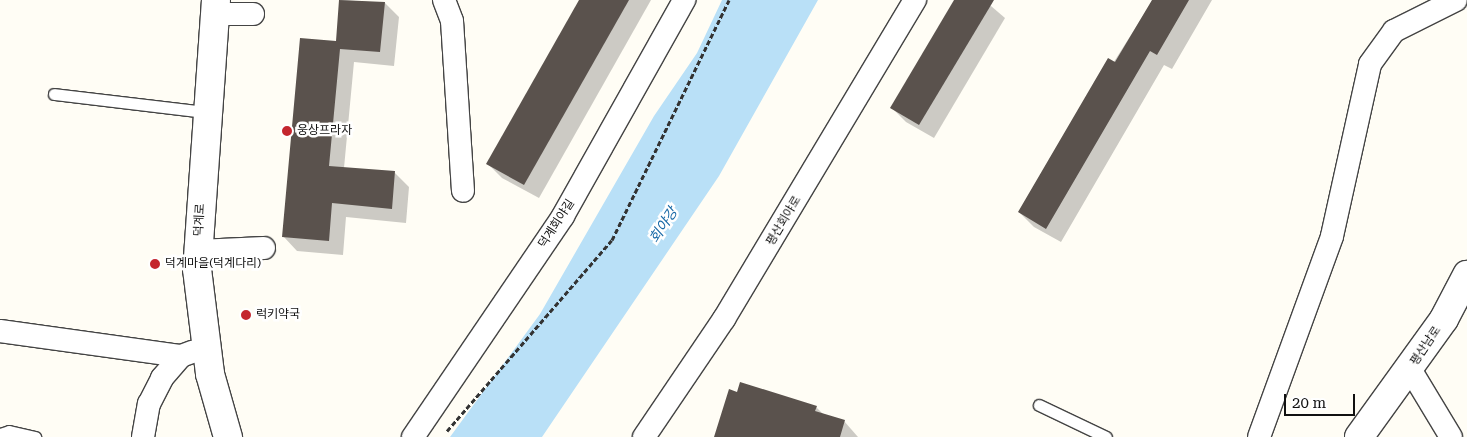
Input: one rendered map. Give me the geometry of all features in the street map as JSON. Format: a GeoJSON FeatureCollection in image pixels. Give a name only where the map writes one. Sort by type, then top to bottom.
{"type":"FeatureCollection","features":[{"type":"Feature","properties":{"kind":"street"},"geometry":{"type":"LineString","coordinates":[[444,0],[452,20],[463,191]]}},
{"type":"Feature","properties":{"kind":"street","name":"덕계회야길"},"geometry":{"type":"LineString","coordinates":[[413,437],[563,216],[684,0]]}},
{"type":"Feature","properties":{"kind":"street","name":"평산회야로"},"geometry":{"type":"LineString","coordinates":[[644,437],[724,319],[916,0]]}},
{"type":"Feature","properties":{"kind":"street"},"geometry":{"type":"LineString","coordinates":[[1259,437],[1332,236],[1370,64],[1394,30],[1456,0]]}},
{"type":"Feature","properties":{"kind":"street"},"geometry":{"type":"LineString","coordinates":[[215,7],[253,14]]}},
{"type":"Feature","properties":{"kind":"street","name":"덕계로"},"geometry":{"type":"LineString","coordinates":[[215,7],[206,112],[197,269],[210,374],[228,437]]}},
{"type":"Feature","properties":{"kind":"street"},"geometry":{"type":"LineString","coordinates":[[198,251],[264,248]]}},
{"type":"Feature","properties":{"kind":"street","name":"평산남로"},"geometry":{"type":"LineString","coordinates":[[1360,437],[1444,319],[1467,275]]}},
{"type":"Feature","properties":{"kind":"street"},"geometry":{"type":"LineString","coordinates":[[0,331],[180,356],[207,346]]}},
{"type":"Feature","properties":{"kind":"street"},"geometry":{"type":"LineString","coordinates":[[143,437],[149,404],[162,378],[180,356]]}},
{"type":"Feature","properties":{"kind":"street"},"geometry":{"type":"LineString","coordinates":[[1410,369],[1451,437]]}},
{"type":"Feature","properties":{"kind":"lane"},"geometry":{"type":"LineString","coordinates":[[54,94],[206,112]]}},
{"type":"Feature","properties":{"kind":"lane"},"geometry":{"type":"LineString","coordinates":[[1039,405],[1106,437]]}},
{"type":"Feature","properties":{"kind":"lane"},"geometry":{"type":"LineString","coordinates":[[0,434],[9,431],[35,437]]}},
{"type":"Feature","properties":{"kind":"path"},"geometry":{"type":"LineString","coordinates":[[442,437],[612,240],[729,0]]}},
{"type":"Feature","properties":{"kind":"water","name":"회야강"},"geometry":{"type":"Polygon","coordinates":[[[722,0],[818,0],[719,176],[542,437],[450,437],[540,314],[654,116],[697,53],[722,0]]]}},
{"type":"Feature","properties":{"kind":"building"},"geometry":{"type":"Polygon","coordinates":[[[339,0],[385,2],[380,52],[340,49],[329,166],[395,171],[392,209],[332,203],[329,241],[282,237],[300,38],[336,41],[339,0]]]}},
{"type":"Feature","properties":{"kind":"building"},"geometry":{"type":"Polygon","coordinates":[[[579,0],[629,0],[524,185],[486,164],[579,0]]]}},
{"type":"Feature","properties":{"kind":"building"},"geometry":{"type":"Polygon","coordinates":[[[954,0],[994,0],[919,125],[890,108],[954,0]]]}},
{"type":"Feature","properties":{"kind":"building"},"geometry":{"type":"Polygon","coordinates":[[[1152,0],[1189,0],[1157,55],[1150,51],[1046,229],[1018,212],[1108,58],[1115,62],[1152,0]]]}},
{"type":"Feature","properties":{"kind":"building"},"geometry":{"type":"Polygon","coordinates":[[[740,382],[817,406],[815,411],[845,420],[840,437],[714,437],[729,389],[737,392],[740,382]]]}},
{"type":"Feature","properties":{"kind":"place","name":"웅상프라자"},"geometry":{"type":"Point","coordinates":[287,131]}},
{"type":"Feature","properties":{"kind":"place","name":"덕계마을(덕계다리)"},"geometry":{"type":"Point","coordinates":[155,264]}},
{"type":"Feature","properties":{"kind":"place","name":"럭키약국"},"geometry":{"type":"Point","coordinates":[246,315]}}]}
